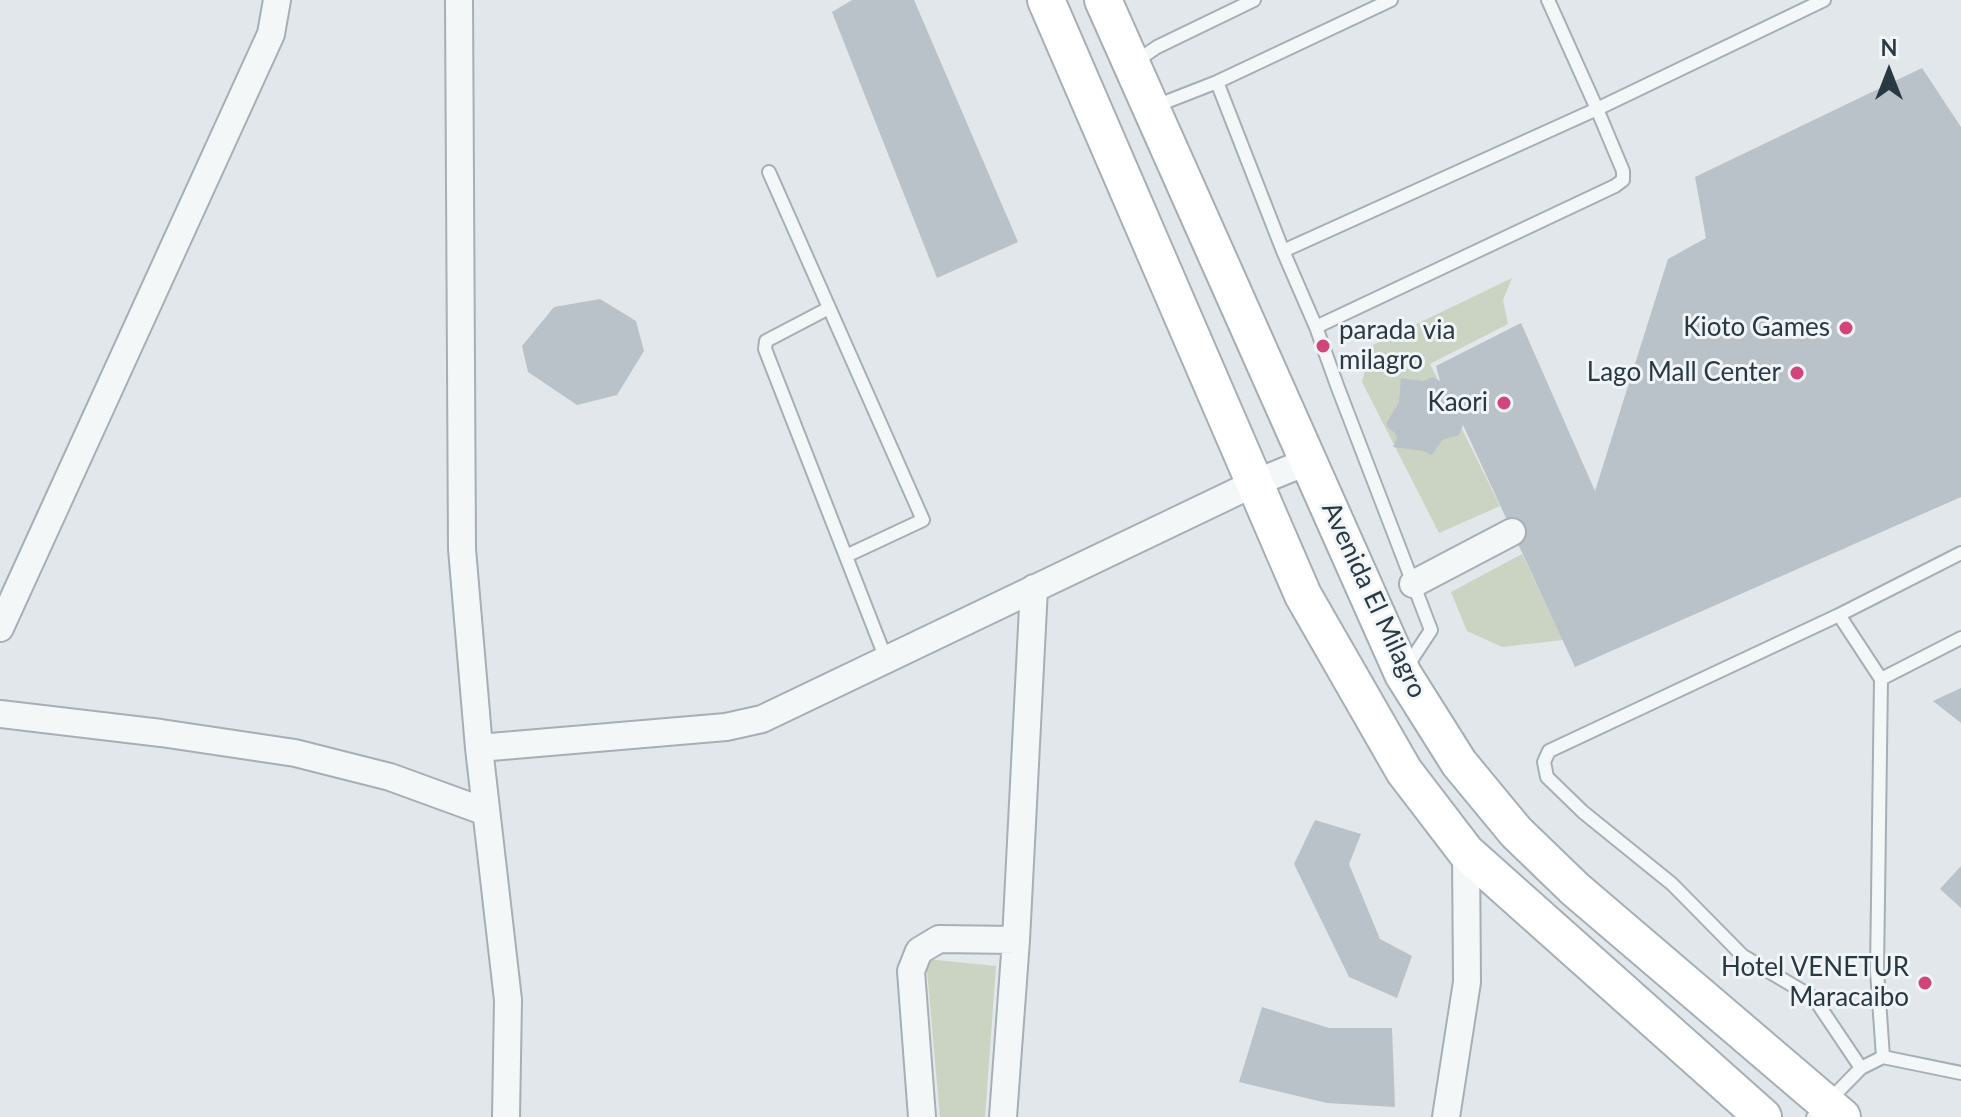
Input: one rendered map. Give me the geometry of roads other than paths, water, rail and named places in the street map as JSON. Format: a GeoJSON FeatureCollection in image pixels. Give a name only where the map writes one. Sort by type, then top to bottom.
{"type":"FeatureCollection","features":[{"type":"Feature","properties":{"kind":"main road","name":"Avenida El Milagro"},"geometry":{"type":"LineString","coordinates":[[1046,0],[1303,595],[1396,757],[1466,852],[1763,1117]]}},
{"type":"Feature","properties":{"kind":"main road","name":"Avenida El Milagro"},"geometry":{"type":"LineString","coordinates":[[1103,0],[1403,674],[1459,763],[1516,832],[1575,889],[1827,1112]]}},
{"type":"Feature","properties":{"kind":"street"},"geometry":{"type":"LineString","coordinates":[[0,628],[271,34],[277,0]]}},
{"type":"Feature","properties":{"kind":"street"},"geometry":{"type":"LineString","coordinates":[[459,0],[462,549],[479,748],[508,1000],[506,1117]]}},
{"type":"Feature","properties":{"kind":"street"},"geometry":{"type":"LineString","coordinates":[[479,748],[744,724],[762,719],[1255,483],[1309,461]]}},
{"type":"Feature","properties":{"kind":"street"},"geometry":{"type":"LineString","coordinates":[[1413,584],[1512,532]]}},
{"type":"Feature","properties":{"kind":"street"},"geometry":{"type":"LineString","coordinates":[[1003,1117],[1016,940],[1034,588]]}},
{"type":"Feature","properties":{"kind":"street"},"geometry":{"type":"LineString","coordinates":[[0,714],[295,753],[390,777],[486,812]]}},
{"type":"Feature","properties":{"kind":"street"},"geometry":{"type":"LineString","coordinates":[[1446,1117],[1467,982],[1466,852]]}},
{"type":"Feature","properties":{"kind":"street"},"geometry":{"type":"LineString","coordinates":[[922,1117],[911,971],[919,951],[939,939],[1016,940]]}},
{"type":"Feature","properties":{"kind":"lane"},"geometry":{"type":"LineString","coordinates":[[1132,64],[1157,47],[1254,0]]}},
{"type":"Feature","properties":{"kind":"lane"},"geometry":{"type":"LineString","coordinates":[[1151,107],[1217,82],[1391,0]]}},
{"type":"Feature","properties":{"kind":"lane"},"geometry":{"type":"LineString","coordinates":[[1316,327],[1623,180],[1623,171],[1548,0]]}},
{"type":"Feature","properties":{"kind":"lane"},"geometry":{"type":"LineString","coordinates":[[1283,251],[1597,109],[1824,0]]}},
{"type":"Feature","properties":{"kind":"lane"},"geometry":{"type":"LineString","coordinates":[[1217,82],[1316,327],[1431,630],[1403,674]]}},
{"type":"Feature","properties":{"kind":"lane"},"geometry":{"type":"LineString","coordinates":[[769,172],[923,520],[846,556]]}},
{"type":"Feature","properties":{"kind":"lane"},"geometry":{"type":"LineString","coordinates":[[829,308],[766,341],[765,349],[886,659]]}},
{"type":"Feature","properties":{"kind":"lane"},"geometry":{"type":"LineString","coordinates":[[1861,1068],[1814,998],[1743,956],[1672,884],[1583,812],[1547,777],[1544,762],[1549,751],[1839,615],[1961,553]]}},
{"type":"Feature","properties":{"kind":"lane"},"geometry":{"type":"LineString","coordinates":[[1839,615],[1881,679],[1877,971],[1883,1057]]}},
{"type":"Feature","properties":{"kind":"lane"},"geometry":{"type":"LineString","coordinates":[[1881,679],[1961,638]]}},
{"type":"Feature","properties":{"kind":"lane"},"geometry":{"type":"LineString","coordinates":[[1827,1112],[1861,1068],[1883,1057],[1961,1073]]}},
{"type":"Feature","properties":{"kind":"place","name":"Kioto Games"},"geometry":{"type":"Point","coordinates":[1846,328]}},
{"type":"Feature","properties":{"kind":"place","name":"parada via milagro"},"geometry":{"type":"Point","coordinates":[1323,346]}},
{"type":"Feature","properties":{"kind":"place","name":"Lago Mall Center"},"geometry":{"type":"Point","coordinates":[1797,373]}},
{"type":"Feature","properties":{"kind":"place","name":"Kaori"},"geometry":{"type":"Point","coordinates":[1504,403]}},
{"type":"Feature","properties":{"kind":"place","name":"Hotel VENETUR Maracaibo"},"geometry":{"type":"Point","coordinates":[1925,983]}}]}
